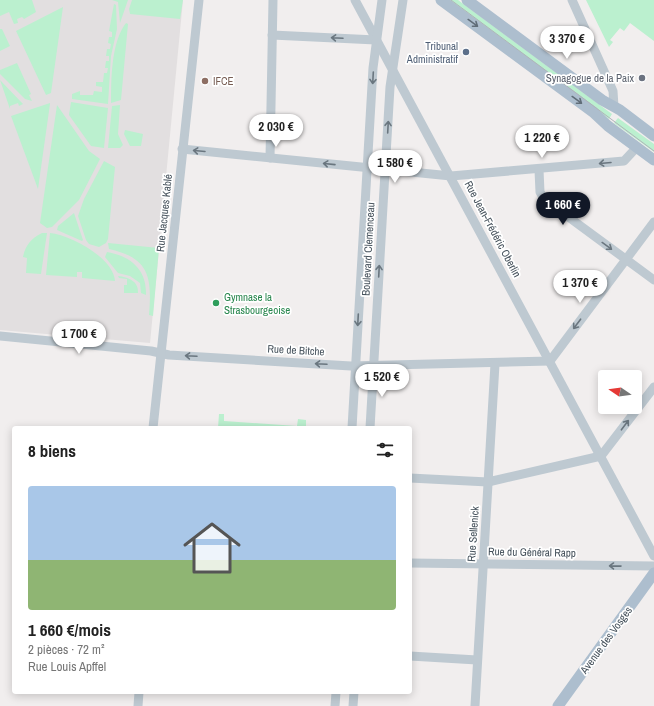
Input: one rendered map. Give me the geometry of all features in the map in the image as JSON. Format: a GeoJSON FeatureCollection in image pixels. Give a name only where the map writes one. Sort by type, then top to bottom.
{"type":"FeatureCollection","features":[{"type":"Feature","properties":{"kind":"main road"},"geometry":{"type":"LineString","coordinates":[[441,0],[593,112],[654,160]]}},
{"type":"Feature","properties":{"kind":"main road"},"geometry":{"type":"LineString","coordinates":[[466,0],[602,100],[654,136]]}},
{"type":"Feature","properties":{"kind":"main road","name":"Avenue des Vosges"},"geometry":{"type":"LineString","coordinates":[[558,706],[654,573]]}},
{"type":"Feature","properties":{"kind":"street","name":"Rue Jacques Kablé"},"geometry":{"type":"LineString","coordinates":[[153,426],[199,0]]}},
{"type":"Feature","properties":{"kind":"street"},"geometry":{"type":"LineString","coordinates":[[270,158],[273,0]]}},
{"type":"Feature","properties":{"kind":"street","name":"Rue Jean-Frédéric Oberlin"},"geometry":{"type":"LineString","coordinates":[[355,0],[654,556]]}},
{"type":"Feature","properties":{"kind":"street","name":"Boulevard Clemenceau"},"geometry":{"type":"LineString","coordinates":[[352,426],[367,168],[376,40],[382,0]]}},
{"type":"Feature","properties":{"kind":"street","name":"Boulevard Clemenceau"},"geometry":{"type":"LineString","coordinates":[[370,426],[392,68],[403,0]]}},
{"type":"Feature","properties":{"kind":"street"},"geometry":{"type":"LineString","coordinates":[[572,0],[613,91],[614,107]]}},
{"type":"Feature","properties":{"kind":"street"},"geometry":{"type":"LineString","coordinates":[[272,35],[376,40]]}},
{"type":"Feature","properties":{"kind":"street"},"geometry":{"type":"LineString","coordinates":[[182,149],[451,176],[624,162],[637,147]]}},
{"type":"Feature","properties":{"kind":"street"},"geometry":{"type":"LineString","coordinates":[[539,170],[540,192],[544,199],[654,280]]}},
{"type":"Feature","properties":{"kind":"street"},"geometry":{"type":"LineString","coordinates":[[550,361],[654,222]]}},
{"type":"Feature","properties":{"kind":"street","name":"Rue de Bitche"},"geometry":{"type":"LineString","coordinates":[[0,336],[162,353],[355,366],[494,364],[550,361]]}},
{"type":"Feature","properties":{"kind":"street","name":"Rue Sellenick"},"geometry":{"type":"LineString","coordinates":[[475,706],[494,364]]}},
{"type":"Feature","properties":{"kind":"street"},"geometry":{"type":"LineString","coordinates":[[412,478],[488,482],[601,456],[654,387]]}},
{"type":"Feature","properties":{"kind":"street","name":"Rue du Général Rapp"},"geometry":{"type":"LineString","coordinates":[[412,563],[654,566]]}},
{"type":"Feature","properties":{"kind":"street"},"geometry":{"type":"LineString","coordinates":[[412,656],[477,660]]}},
{"type":"Feature","properties":{"kind":"street"},"geometry":{"type":"LineString","coordinates":[[138,706],[139,694]]}},
{"type":"Feature","properties":{"kind":"street"},"geometry":{"type":"LineString","coordinates":[[335,706],[336,694]]}},
{"type":"Feature","properties":{"kind":"street"},"geometry":{"type":"LineString","coordinates":[[353,706],[354,694]]}},
{"type":"Feature","properties":{"kind":"shaded area"},"geometry":{"type":"Polygon","coordinates":[[[0,0],[183,0],[150,343],[0,330],[0,0]]]}},
{"type":"Feature","properties":{"kind":"green space"},"geometry":{"type":"Polygon","coordinates":[[[0,0],[32,0],[36,12],[24,19],[22,17],[17,19],[18,23],[14,24],[9,12],[0,16],[0,0]]]}},
{"type":"Feature","properties":{"kind":"green space"},"geometry":{"type":"Polygon","coordinates":[[[112,0],[128,0],[120,23],[118,2],[112,0]]]}},
{"type":"Feature","properties":{"kind":"green space"},"geometry":{"type":"Polygon","coordinates":[[[132,0],[183,0],[180,19],[130,14],[129,9],[132,0]]]}},
{"type":"Feature","properties":{"kind":"green space"},"geometry":{"type":"Polygon","coordinates":[[[448,0],[458,0],[612,114],[609,119],[448,0]]]}},
{"type":"Feature","properties":{"kind":"green space"},"geometry":{"type":"Polygon","coordinates":[[[586,0],[654,0],[654,41],[630,23],[624,31],[620,28],[610,40],[613,42],[609,47],[586,0]]]}},
{"type":"Feature","properties":{"kind":"green space"},"geometry":{"type":"Polygon","coordinates":[[[114,4],[116,5],[117,29],[111,56],[108,104],[72,99],[72,94],[80,91],[80,95],[93,95],[94,91],[102,92],[102,87],[96,86],[96,82],[103,82],[104,73],[107,73],[108,68],[105,68],[106,61],[109,61],[109,56],[106,56],[107,49],[110,49],[111,44],[108,43],[109,37],[112,37],[112,32],[109,31],[114,4]]]}},
{"type":"Feature","properties":{"kind":"green space"},"geometry":{"type":"Polygon","coordinates":[[[63,7],[51,93],[46,95],[16,31],[63,7]]]}},
{"type":"Feature","properties":{"kind":"green space"},"geometry":{"type":"Polygon","coordinates":[[[126,23],[128,24],[121,100],[111,103],[113,62],[117,40],[126,23]]]}},
{"type":"Feature","properties":{"kind":"green space"},"geometry":{"type":"Polygon","coordinates":[[[0,29],[2,29],[10,46],[0,51],[0,29]]]}},
{"type":"Feature","properties":{"kind":"green space"},"geometry":{"type":"Polygon","coordinates":[[[17,63],[31,94],[29,95],[32,101],[25,99],[0,74],[0,70],[17,63]]]}},
{"type":"Feature","properties":{"kind":"green space"},"geometry":{"type":"Polygon","coordinates":[[[0,80],[23,104],[19,106],[18,103],[10,106],[10,109],[0,80]]]}},
{"type":"Feature","properties":{"kind":"green space"},"geometry":{"type":"Polygon","coordinates":[[[71,102],[108,108],[104,148],[91,146],[69,115],[71,102]]]}},
{"type":"Feature","properties":{"kind":"green space"},"geometry":{"type":"Polygon","coordinates":[[[50,104],[38,189],[11,116],[50,104]]]}},
{"type":"Feature","properties":{"kind":"green space"},"geometry":{"type":"Polygon","coordinates":[[[57,105],[89,151],[100,159],[79,200],[52,227],[47,228],[40,223],[57,105]]]}},
{"type":"Feature","properties":{"kind":"green space"},"geometry":{"type":"Polygon","coordinates":[[[120,105],[118,134],[123,145],[120,148],[108,148],[112,106],[120,105]]]}},
{"type":"Feature","properties":{"kind":"green space"},"geometry":{"type":"Polygon","coordinates":[[[618,118],[654,144],[654,152],[614,123],[618,118]]]}},
{"type":"Feature","properties":{"kind":"green space"},"geometry":{"type":"Polygon","coordinates":[[[125,130],[143,134],[141,146],[130,146],[124,134],[125,130]]]}},
{"type":"Feature","properties":{"kind":"green space"},"geometry":{"type":"Polygon","coordinates":[[[104,161],[115,167],[108,239],[106,243],[99,247],[89,244],[86,240],[78,216],[84,199],[104,161]]]}},
{"type":"Feature","properties":{"kind":"green space"},"geometry":{"type":"Polygon","coordinates":[[[74,213],[83,240],[82,241],[57,230],[58,226],[74,213]]]}},
{"type":"Feature","properties":{"kind":"green space"},"geometry":{"type":"Polygon","coordinates":[[[42,233],[47,233],[41,274],[26,273],[27,258],[23,257],[25,249],[32,240],[42,233]]]}},
{"type":"Feature","properties":{"kind":"green space"},"geometry":{"type":"Polygon","coordinates":[[[50,233],[68,238],[90,249],[107,264],[113,272],[115,281],[82,278],[82,272],[77,272],[77,277],[46,275],[50,233]]]}},
{"type":"Feature","properties":{"kind":"green space"},"geometry":{"type":"Polygon","coordinates":[[[108,243],[159,248],[153,316],[149,315],[150,290],[146,272],[133,258],[109,249],[108,243]]]}},
{"type":"Feature","properties":{"kind":"green space"},"geometry":{"type":"Polygon","coordinates":[[[107,252],[123,257],[136,265],[144,278],[146,295],[141,293],[140,283],[130,276],[118,273],[105,257],[107,252]]]}},
{"type":"Feature","properties":{"kind":"green space"},"geometry":{"type":"Polygon","coordinates":[[[118,276],[132,280],[137,285],[138,293],[124,293],[124,285],[127,285],[127,279],[119,278],[118,276]]]}},
{"type":"Feature","properties":{"kind":"green space"},"geometry":{"type":"Polygon","coordinates":[[[219,414],[224,414],[224,421],[297,426],[218,426],[219,414]]]}},
{"type":"Feature","properties":{"kind":"green space"},"geometry":{"type":"Polygon","coordinates":[[[298,419],[306,420],[306,426],[297,426],[298,419]]]}},
{"type":"Feature","properties":{"kind":"tram line"},"geometry":{"type":"LineString","coordinates":[[451,0],[654,151]]}},
{"type":"Feature","properties":{"kind":"place","name":"Tribunal Administratif"},"geometry":{"type":"Point","coordinates":[466,52]}},
{"type":"Feature","properties":{"kind":"place","name":"Synagogue de la Paix"},"geometry":{"type":"Point","coordinates":[642,78]}},
{"type":"Feature","properties":{"kind":"place","name":"IFCE"},"geometry":{"type":"Point","coordinates":[205,81]}},
{"type":"Feature","properties":{"kind":"place","name":"Gymnase la Strasbourgeoise"},"geometry":{"type":"Point","coordinates":[216,303]}}]}
